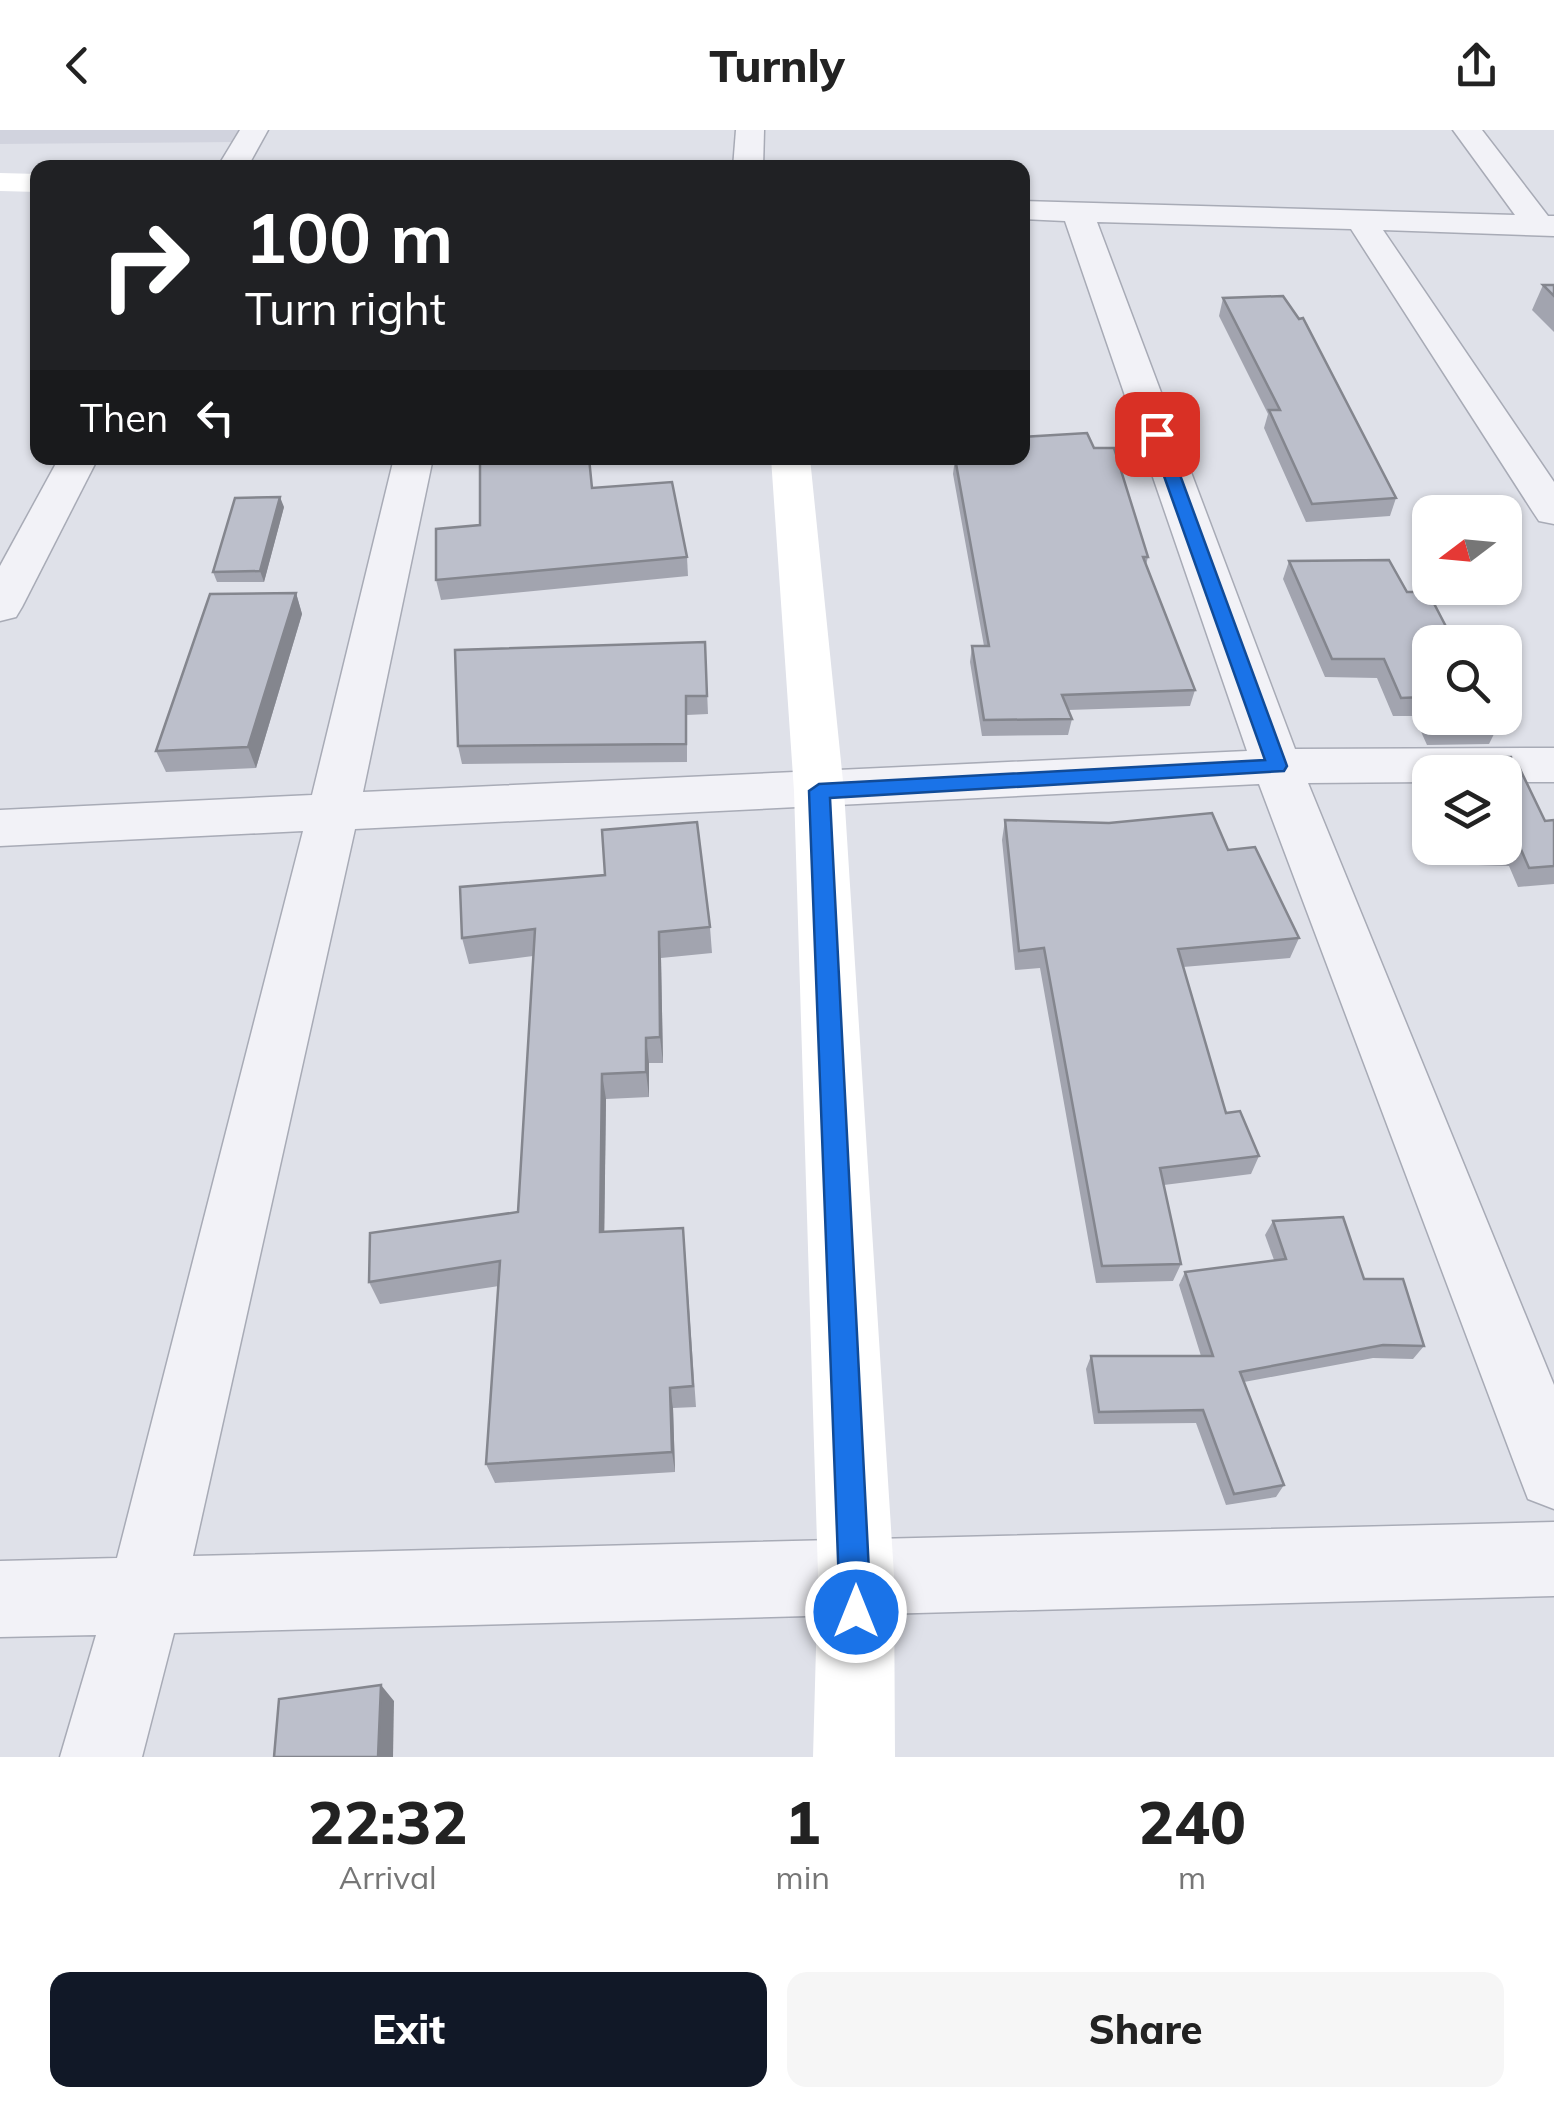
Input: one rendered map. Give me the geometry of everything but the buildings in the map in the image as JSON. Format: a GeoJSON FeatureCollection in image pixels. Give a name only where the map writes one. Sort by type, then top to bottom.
{"type":"FeatureCollection","features":[{"type":"Feature","properties":{"kind":"street"},"geometry":{"type":"LineString","coordinates":[[237,160],[254,130]]}},
{"type":"Feature","properties":{"kind":"street"},"geometry":{"type":"LineString","coordinates":[[748,160],[750,130]]}},
{"type":"Feature","properties":{"kind":"street"},"geometry":{"type":"LineString","coordinates":[[1467,130],[1547,226]]}},
{"type":"Feature","properties":{"kind":"street"},"geometry":{"type":"LineString","coordinates":[[0,182],[30,183]]}},
{"type":"Feature","properties":{"kind":"street"},"geometry":{"type":"LineString","coordinates":[[1030,210],[1547,226]]}},
{"type":"Feature","properties":{"kind":"street"},"geometry":{"type":"LineString","coordinates":[[1077,212],[1277,766],[1554,1473]]}},
{"type":"Feature","properties":{"kind":"street"},"geometry":{"type":"LineString","coordinates":[[1361,221],[1554,512]]}},
{"type":"Feature","properties":{"kind":"street"},"geometry":{"type":"LineString","coordinates":[[0,607],[74,465]]}},
{"type":"Feature","properties":{"kind":"street"},"geometry":{"type":"LineString","coordinates":[[101,1757],[146,1594],[333,813],[411,465]]}},
{"type":"Feature","properties":{"kind":"street"},"geometry":{"type":"LineString","coordinates":[[791,465],[819,791],[856,1575],[854,1757]]}},
{"type":"Feature","properties":{"kind":"street"},"geometry":{"type":"LineString","coordinates":[[0,828],[1277,766],[1554,765]]}},
{"type":"Feature","properties":{"kind":"street"},"geometry":{"type":"LineString","coordinates":[[0,1599],[1554,1559]]}},
{"type":"Feature","properties":{"kind":"shaded area"},"geometry":{"type":"Polygon","coordinates":[[[0,130],[244,130],[237,142],[0,144],[0,130]]]}},
{"type":"Feature","properties":{"kind":"route"},"geometry":{"type":"LineString","coordinates":[[856,1612],[819,791],[1277,766],[1157,434]]}}]}
